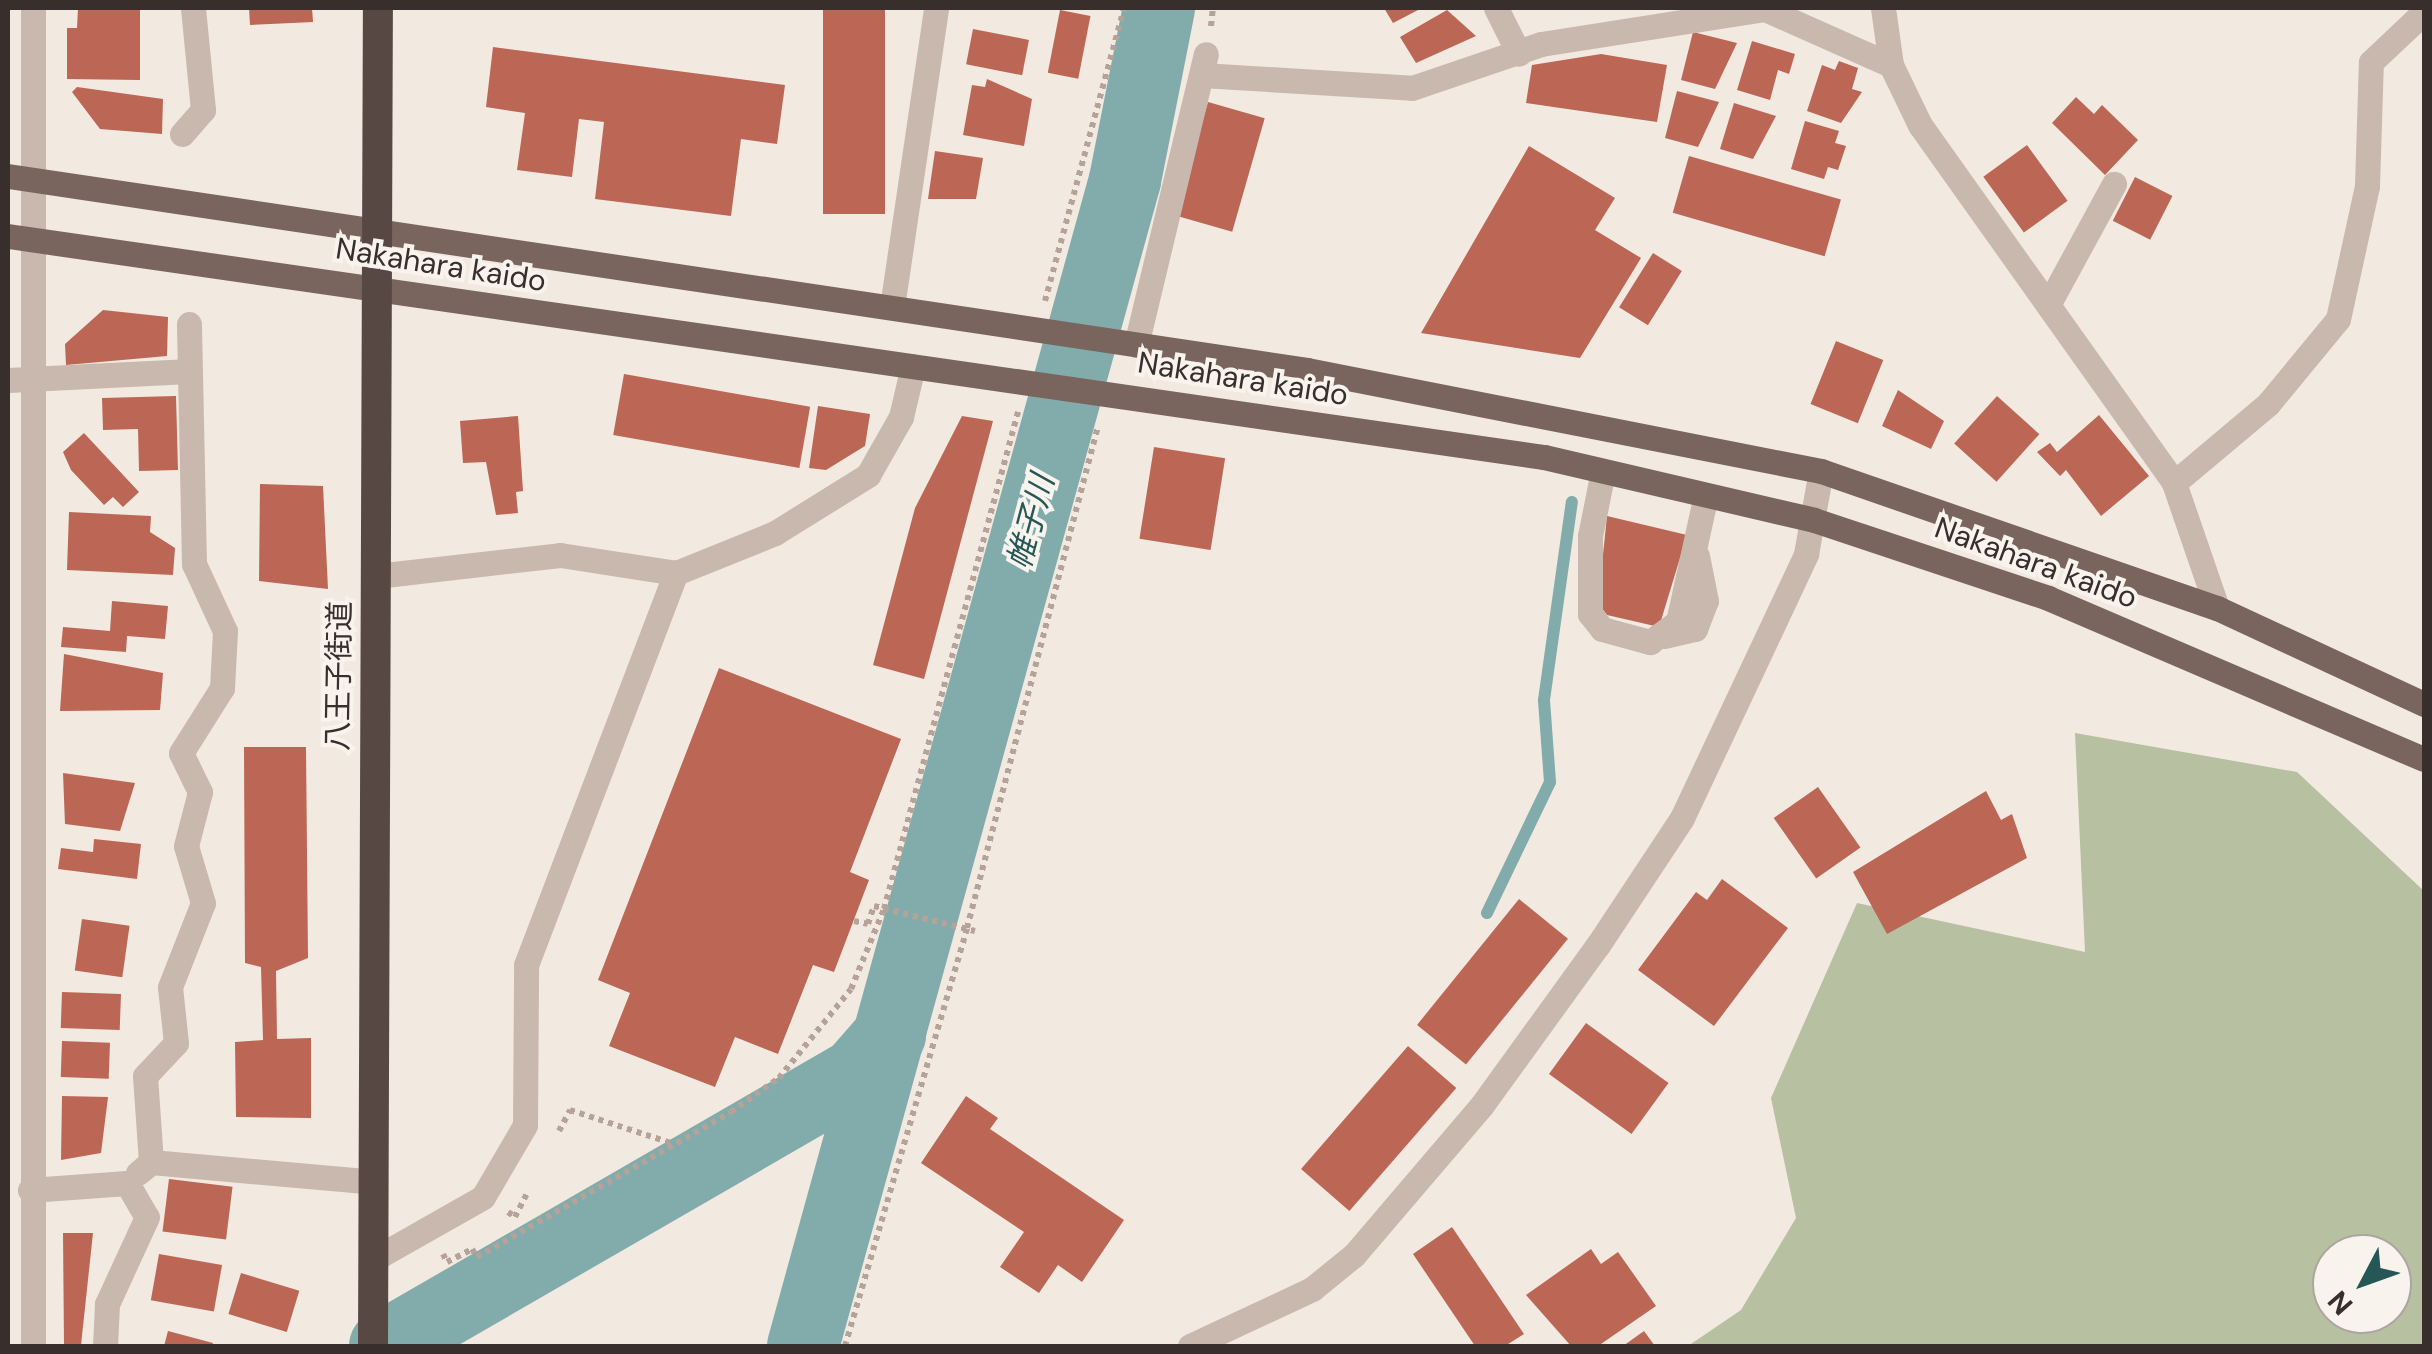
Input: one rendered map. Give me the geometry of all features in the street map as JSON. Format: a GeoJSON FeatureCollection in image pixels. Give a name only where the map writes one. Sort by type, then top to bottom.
{"type":"FeatureCollection","features":[{"type":"Feature","properties":{"kind":"highway","name":"八王子街道"},"geometry":{"type":"LineString","coordinates":[[372,1346],[378,8]]}},
{"type":"Feature","properties":{"kind":"main road","name":"Nakahara kaido"},"geometry":{"type":"LineString","coordinates":[[8,176],[374,233],[1039,327],[1820,471],[2217,608],[2424,704]]}},
{"type":"Feature","properties":{"kind":"main road","name":"Nakahara kaido"},"geometry":{"type":"LineString","coordinates":[[8,236],[1107,391],[1603,471],[1814,520],[2048,598],[2424,759]]}},
{"type":"Feature","properties":{"kind":"street"},"geometry":{"type":"LineString","coordinates":[[33,8],[36,240],[18,379],[17,1138],[30,1190],[33,1346]]}},
{"type":"Feature","properties":{"kind":"street"},"geometry":{"type":"LineString","coordinates":[[182,134],[203,110],[193,8]]}},
{"type":"Feature","properties":{"kind":"street"},"geometry":{"type":"LineString","coordinates":[[892,307],[936,8]]}},
{"type":"Feature","properties":{"kind":"street"},"geometry":{"type":"LineString","coordinates":[[1496,8],[1518,54]]}},
{"type":"Feature","properties":{"kind":"street"},"geometry":{"type":"LineString","coordinates":[[1883,8],[1891,66],[1920,125],[2174,482],[2217,608]]}},
{"type":"Feature","properties":{"kind":"street"},"geometry":{"type":"LineString","coordinates":[[1136,345],[1204,64],[1412,88],[1518,54],[1765,9],[1891,66]]}},
{"type":"Feature","properties":{"kind":"street"},"geometry":{"type":"LineString","coordinates":[[2174,482],[2268,404],[2338,319],[2366,186],[2371,62],[2422,11]]}},
{"type":"Feature","properties":{"kind":"street"},"geometry":{"type":"LineString","coordinates":[[2048,306],[2114,184]]}},
{"type":"Feature","properties":{"kind":"street"},"geometry":{"type":"LineString","coordinates":[[152,1162],[145,1076],[176,1043],[170,987],[202,903],[186,846],[200,792],[181,753],[222,688],[225,630],[194,564],[189,324]]}},
{"type":"Feature","properties":{"kind":"street"},"geometry":{"type":"LineString","coordinates":[[376,576],[560,555],[676,573],[775,533],[868,475],[902,417],[913,366]]}},
{"type":"Feature","properties":{"kind":"street"},"geometry":{"type":"LineString","coordinates":[[18,379],[190,371]]}},
{"type":"Feature","properties":{"kind":"street"},"geometry":{"type":"LineString","coordinates":[[1603,471],[1590,614],[1602,629],[1650,642],[1664,636],[1678,622],[1706,495]]}},
{"type":"Feature","properties":{"kind":"street"},"geometry":{"type":"LineString","coordinates":[[1190,1346],[1312,1289],[1354,1255],[1482,1105],[1682,818],[1806,554],[1820,471]]}},
{"type":"Feature","properties":{"kind":"street"},"geometry":{"type":"LineString","coordinates":[[374,1270],[483,1197],[524,1126],[526,964],[676,573]]}},
{"type":"Feature","properties":{"kind":"street"},"geometry":{"type":"LineString","coordinates":[[30,1190],[127,1183],[152,1162],[373,1182]]}},
{"type":"Feature","properties":{"kind":"street"},"geometry":{"type":"LineString","coordinates":[[105,1346],[107,1304],[147,1217],[127,1183]]}},
{"type":"Feature","properties":{"kind":"path"},"geometry":{"type":"LineString","coordinates":[[1039,327],[1124,8]]}},
{"type":"Feature","properties":{"kind":"path"},"geometry":{"type":"LineString","coordinates":[[447,1262],[472,1250],[476,1256],[675,1144],[779,1078],[810,1046],[851,990],[884,908],[1026,382]]}},
{"type":"Feature","properties":{"kind":"path"},"geometry":{"type":"LineString","coordinates":[[844,1346],[971,929],[1107,391]]}},
{"type":"Feature","properties":{"kind":"path"},"geometry":{"type":"LineString","coordinates":[[854,920],[868,924],[874,906],[971,929]]}},
{"type":"Feature","properties":{"kind":"path"},"geometry":{"type":"LineString","coordinates":[[552,1146],[570,1110],[675,1144]]}},
{"type":"Feature","properties":{"kind":"path"},"geometry":{"type":"LineString","coordinates":[[483,1197],[516,1217],[534,1182]]}},
{"type":"Feature","properties":{"kind":"green space"},"geometry":{"type":"Polygon","coordinates":[[[2075,733],[2297,772],[2424,891],[2424,1346],[1688,1346],[1741,1310],[1796,1218],[1771,1098],[1857,903],[2085,952],[2075,733]]]}},
{"type":"Feature","properties":{"kind":"building"},"geometry":{"type":"Polygon","coordinates":[[[78,8],[140,8],[140,80],[67,79],[67,28],[77,28],[78,8]]]}},
{"type":"Feature","properties":{"kind":"building"},"geometry":{"type":"Polygon","coordinates":[[[249,8],[312,8],[313,22],[250,25],[249,8]]]}},
{"type":"Feature","properties":{"kind":"building"},"geometry":{"type":"Polygon","coordinates":[[[823,8],[885,8],[885,214],[823,214],[823,8]]]}},
{"type":"Feature","properties":{"kind":"building"},"geometry":{"type":"Polygon","coordinates":[[[1384,8],[1422,8],[1393,23],[1384,8]]]}},
{"type":"Feature","properties":{"kind":"building"},"geometry":{"type":"Polygon","coordinates":[[[1060,10],[1090,16],[1078,79],[1048,73],[1060,10]]]}},
{"type":"Feature","properties":{"kind":"building"},"geometry":{"type":"Polygon","coordinates":[[[1447,10],[1476,36],[1416,63],[1400,37],[1447,10]]]}},
{"type":"Feature","properties":{"kind":"building"},"geometry":{"type":"Polygon","coordinates":[[[973,29],[1029,40],[1022,75],[966,64],[973,29]]]}},
{"type":"Feature","properties":{"kind":"building"},"geometry":{"type":"Polygon","coordinates":[[[1693,32],[1737,43],[1715,89],[1681,80],[1693,32]]]}},
{"type":"Feature","properties":{"kind":"building"},"geometry":{"type":"Polygon","coordinates":[[[1752,41],[1795,54],[1789,74],[1778,70],[1770,100],[1737,90],[1752,41]]]}},
{"type":"Feature","properties":{"kind":"building"},"geometry":{"type":"Polygon","coordinates":[[[493,47],[785,85],[777,144],[741,139],[731,216],[595,199],[604,122],[579,119],[572,177],[517,170],[525,113],[486,107],[493,47]]]}},
{"type":"Feature","properties":{"kind":"building"},"geometry":{"type":"Polygon","coordinates":[[[1601,54],[1667,65],[1657,122],[1526,103],[1532,65],[1601,54]]]}},
{"type":"Feature","properties":{"kind":"building"},"geometry":{"type":"Polygon","coordinates":[[[1839,61],[1858,68],[1852,89],[1862,92],[1841,123],[1807,111],[1822,65],[1835,70],[1839,61]]]}},
{"type":"Feature","properties":{"kind":"building"},"geometry":{"type":"Polygon","coordinates":[[[987,79],[1032,99],[1024,146],[963,135],[972,85],[985,87],[987,79]]]}},
{"type":"Feature","properties":{"kind":"building"},"geometry":{"type":"Polygon","coordinates":[[[77,87],[163,99],[162,134],[100,129],[72,92],[77,87]]]}},
{"type":"Feature","properties":{"kind":"building"},"geometry":{"type":"Polygon","coordinates":[[[1677,91],[1719,102],[1698,147],[1665,138],[1677,91]]]}},
{"type":"Feature","properties":{"kind":"building"},"geometry":{"type":"Polygon","coordinates":[[[2076,97],[2094,114],[2102,105],[2138,140],[2105,175],[2052,123],[2076,97]]]}},
{"type":"Feature","properties":{"kind":"building"},"geometry":{"type":"Polygon","coordinates":[[[1208,102],[1265,118],[1232,232],[1175,215],[1208,102]]]}},
{"type":"Feature","properties":{"kind":"building"},"geometry":{"type":"Polygon","coordinates":[[[1734,103],[1776,116],[1753,159],[1720,149],[1734,103]]]}},
{"type":"Feature","properties":{"kind":"building"},"geometry":{"type":"Polygon","coordinates":[[[1805,121],[1839,131],[1835,143],[1846,146],[1838,170],[1828,167],[1824,179],[1791,169],[1805,121]]]}},
{"type":"Feature","properties":{"kind":"building"},"geometry":{"type":"Polygon","coordinates":[[[2027,145],[2068,201],[2024,233],[1983,177],[2027,145]]]}},
{"type":"Feature","properties":{"kind":"building"},"geometry":{"type":"Polygon","coordinates":[[[1529,146],[1615,198],[1595,230],[1641,258],[1580,358],[1421,333],[1529,146]]]}},
{"type":"Feature","properties":{"kind":"building"},"geometry":{"type":"Polygon","coordinates":[[[935,151],[983,158],[976,199],[928,199],[935,151]]]}},
{"type":"Feature","properties":{"kind":"building"},"geometry":{"type":"Polygon","coordinates":[[[1689,156],[1841,200],[1825,256],[1673,213],[1689,156]]]}},
{"type":"Feature","properties":{"kind":"building"},"geometry":{"type":"Polygon","coordinates":[[[2135,177],[2172,196],[2150,240],[2113,221],[2135,177]]]}},
{"type":"Feature","properties":{"kind":"building"},"geometry":{"type":"Polygon","coordinates":[[[1653,253],[1682,271],[1648,325],[1619,307],[1653,253]]]}},
{"type":"Feature","properties":{"kind":"building"},"geometry":{"type":"Polygon","coordinates":[[[103,310],[168,317],[167,356],[66,365],[65,344],[103,310]]]}},
{"type":"Feature","properties":{"kind":"building"},"geometry":{"type":"Polygon","coordinates":[[[1836,341],[1883,360],[1858,423],[1811,404],[1836,341]]]}},
{"type":"Feature","properties":{"kind":"building"},"geometry":{"type":"Polygon","coordinates":[[[624,374],[810,407],[799,468],[613,435],[624,374]]]}},
{"type":"Feature","properties":{"kind":"building"},"geometry":{"type":"Polygon","coordinates":[[[1898,390],[1944,421],[1931,449],[1882,426],[1898,390]]]}},
{"type":"Feature","properties":{"kind":"building"},"geometry":{"type":"Polygon","coordinates":[[[176,396],[178,470],[139,471],[138,429],[103,430],[102,398],[176,396]]]}},
{"type":"Feature","properties":{"kind":"building"},"geometry":{"type":"Polygon","coordinates":[[[1997,396],[2039,434],[1997,482],[1954,444],[1997,396]]]}},
{"type":"Feature","properties":{"kind":"building"},"geometry":{"type":"Polygon","coordinates":[[[818,406],[870,414],[865,446],[826,470],[809,468],[818,406]]]}},
{"type":"Feature","properties":{"kind":"building"},"geometry":{"type":"Polygon","coordinates":[[[2099,415],[2149,476],[2101,516],[2066,470],[2060,476],[2037,452],[2050,443],[2057,452],[2099,415]]]}},
{"type":"Feature","properties":{"kind":"building"},"geometry":{"type":"Polygon","coordinates":[[[518,416],[523,491],[516,492],[518,513],[496,515],[486,462],[463,463],[460,421],[518,416]]]}},
{"type":"Feature","properties":{"kind":"building"},"geometry":{"type":"Polygon","coordinates":[[[962,416],[993,421],[924,679],[873,665],[915,508],[962,416]]]}},
{"type":"Feature","properties":{"kind":"building"},"geometry":{"type":"Polygon","coordinates":[[[84,433],[139,492],[123,507],[113,497],[104,505],[71,470],[63,452],[84,433]]]}},
{"type":"Feature","properties":{"kind":"building"},"geometry":{"type":"Polygon","coordinates":[[[1154,447],[1225,458],[1211,550],[1139,539],[1154,447]]]}},
{"type":"Feature","properties":{"kind":"building"},"geometry":{"type":"Polygon","coordinates":[[[260,484],[323,486],[328,589],[259,581],[260,484]]]}},
{"type":"Feature","properties":{"kind":"building"},"geometry":{"type":"Polygon","coordinates":[[[69,512],[151,516],[150,532],[175,548],[173,575],[67,570],[69,512]]]}},
{"type":"Feature","properties":{"kind":"building"},"geometry":{"type":"Polygon","coordinates":[[[1607,516],[1687,535],[1659,627],[1607,615],[1598,603],[1607,516]]]}},
{"type":"Feature","properties":{"kind":"building"},"geometry":{"type":"Polygon","coordinates":[[[112,601],[168,606],[165,639],[127,636],[126,652],[61,647],[63,627],[110,631],[112,601]]]}},
{"type":"Feature","properties":{"kind":"building"},"geometry":{"type":"Polygon","coordinates":[[[64,654],[163,673],[160,710],[60,711],[64,654]]]}},
{"type":"Feature","properties":{"kind":"building"},"geometry":{"type":"Polygon","coordinates":[[[719,668],[901,739],[850,872],[869,880],[834,972],[813,965],[778,1054],[735,1037],[715,1087],[609,1046],[630,993],[598,980],[719,668]]]}},
{"type":"Feature","properties":{"kind":"building"},"geometry":{"type":"Polygon","coordinates":[[[244,747],[306,747],[308,958],[276,971],[277,1039],[311,1038],[311,1118],[236,1117],[235,1042],[263,1040],[261,967],[245,963],[244,747]]]}},
{"type":"Feature","properties":{"kind":"building"},"geometry":{"type":"Polygon","coordinates":[[[63,773],[135,783],[120,831],[65,824],[63,773]]]}},
{"type":"Feature","properties":{"kind":"building"},"geometry":{"type":"Polygon","coordinates":[[[1818,787],[1860,848],[1816,879],[1774,818],[1818,787]]]}},
{"type":"Feature","properties":{"kind":"building"},"geometry":{"type":"Polygon","coordinates":[[[1986,791],[2001,820],[2012,814],[2027,858],[1887,934],[1853,872],[1986,791]]]}},
{"type":"Feature","properties":{"kind":"building"},"geometry":{"type":"Polygon","coordinates":[[[94,839],[141,844],[137,879],[58,869],[61,848],[93,852],[94,839]]]}},
{"type":"Feature","properties":{"kind":"building"},"geometry":{"type":"Polygon","coordinates":[[[1722,879],[1788,928],[1714,1026],[1638,970],[1696,892],[1707,900],[1722,879]]]}},
{"type":"Feature","properties":{"kind":"building"},"geometry":{"type":"Polygon","coordinates":[[[1519,899],[1568,939],[1466,1065],[1417,1025],[1519,899]]]}},
{"type":"Feature","properties":{"kind":"building"},"geometry":{"type":"Polygon","coordinates":[[[82,919],[130,926],[122,977],[75,970],[82,919]]]}},
{"type":"Feature","properties":{"kind":"building"},"geometry":{"type":"Polygon","coordinates":[[[62,992],[121,994],[120,1030],[61,1028],[62,992]]]}},
{"type":"Feature","properties":{"kind":"building"},"geometry":{"type":"Polygon","coordinates":[[[1586,1023],[1669,1083],[1631,1134],[1549,1074],[1586,1023]]]}},
{"type":"Feature","properties":{"kind":"building"},"geometry":{"type":"Polygon","coordinates":[[[62,1041],[110,1043],[109,1079],[61,1077],[62,1041]]]}},
{"type":"Feature","properties":{"kind":"building"},"geometry":{"type":"Polygon","coordinates":[[[1408,1046],[1456,1088],[1349,1211],[1301,1169],[1408,1046]]]}},
{"type":"Feature","properties":{"kind":"building"},"geometry":{"type":"Polygon","coordinates":[[[62,1096],[108,1097],[101,1153],[61,1160],[62,1096]]]}},
{"type":"Feature","properties":{"kind":"building"},"geometry":{"type":"Polygon","coordinates":[[[966,1096],[998,1118],[990,1129],[1124,1220],[1082,1282],[1058,1265],[1039,1293],[1000,1267],[1024,1232],[921,1163],[966,1096]]]}},
{"type":"Feature","properties":{"kind":"building"},"geometry":{"type":"Polygon","coordinates":[[[169,1179],[233,1187],[226,1239],[163,1232],[169,1179]]]}},
{"type":"Feature","properties":{"kind":"building"},"geometry":{"type":"Polygon","coordinates":[[[1452,1227],[1524,1334],[1505,1346],[1475,1346],[1413,1254],[1452,1227]]]}},
{"type":"Feature","properties":{"kind":"building"},"geometry":{"type":"Polygon","coordinates":[[[63,1233],[93,1233],[81,1345],[64,1345],[63,1233]]]}},
{"type":"Feature","properties":{"kind":"building"},"geometry":{"type":"Polygon","coordinates":[[[1591,1249],[1601,1264],[1618,1252],[1656,1306],[1598,1346],[1571,1346],[1526,1295],[1591,1249]]]}},
{"type":"Feature","properties":{"kind":"building"},"geometry":{"type":"Polygon","coordinates":[[[159,1254],[222,1265],[214,1311],[151,1300],[159,1254]]]}},
{"type":"Feature","properties":{"kind":"building"},"geometry":{"type":"Polygon","coordinates":[[[241,1273],[299,1291],[287,1332],[228,1314],[241,1273]]]}},
{"type":"Feature","properties":{"kind":"building"},"geometry":{"type":"Polygon","coordinates":[[[168,1331],[213,1343],[164,1346],[168,1331]]]}},
{"type":"Feature","properties":{"kind":"building"},"geometry":{"type":"Polygon","coordinates":[[[1644,1331],[1655,1346],[1623,1346],[1644,1331]]]}},
{"type":"Feature","properties":{"kind":"waterway","name":"帷子川"},"geometry":{"type":"LineString","coordinates":[[803,1346],[1125,180],[1159,8]]}},
{"type":"Feature","properties":{"kind":"waterway"},"geometry":{"type":"LineString","coordinates":[[1487,913],[1550,782],[1544,700],[1572,502]]}},
{"type":"Feature","properties":{"kind":"waterway"},"geometry":{"type":"LineString","coordinates":[[385,1346],[856,1074],[890,1035]]}}]}
